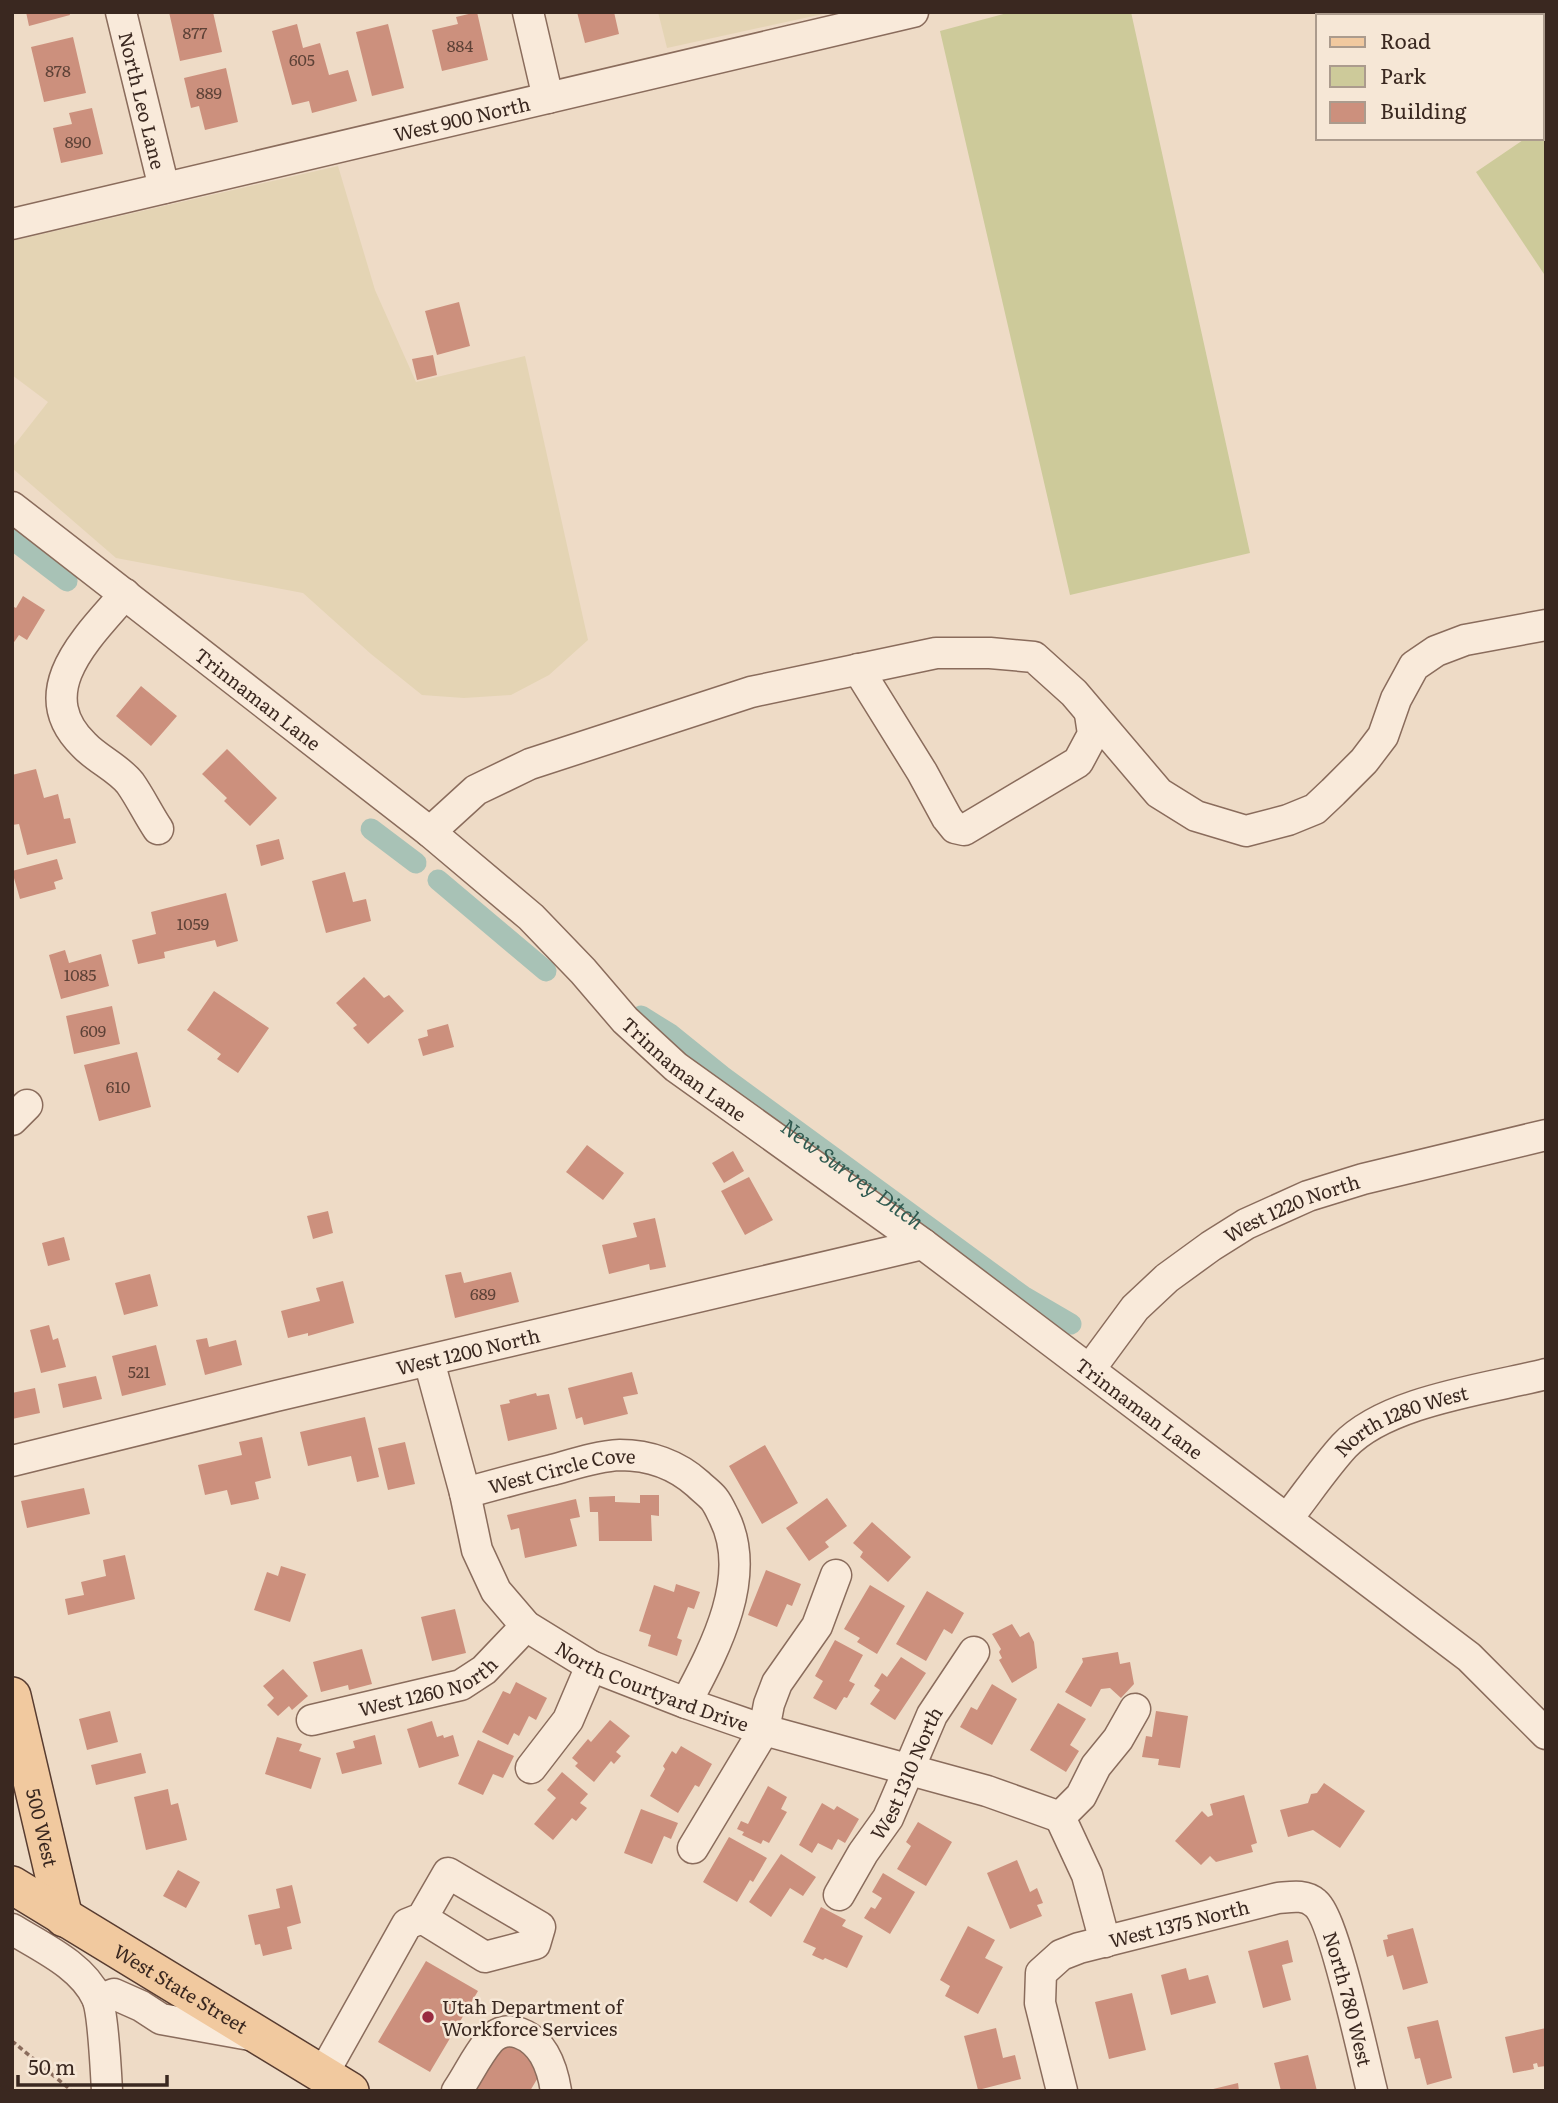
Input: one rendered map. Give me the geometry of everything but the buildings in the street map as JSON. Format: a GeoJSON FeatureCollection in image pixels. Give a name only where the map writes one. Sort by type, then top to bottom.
{"type":"FeatureCollection","features":[{"type":"Feature","properties":{"kind":"main road","name":"500 West"},"geometry":{"type":"LineString","coordinates":[[12,1696],[64,1917]]}},
{"type":"Feature","properties":{"kind":"main road","name":"West State Street"},"geometry":{"type":"LineString","coordinates":[[12,1885],[336,2082]]}},
{"type":"Feature","properties":{"kind":"street","name":"North Leo Lane"},"geometry":{"type":"LineString","coordinates":[[121,12],[164,188]]}},
{"type":"Feature","properties":{"kind":"street"},"geometry":{"type":"LineString","coordinates":[[528,12],[548,98]]}},
{"type":"Feature","properties":{"kind":"street","name":"West 900 North"},"geometry":{"type":"LineString","coordinates":[[12,224],[912,12]]}},
{"type":"Feature","properties":{"kind":"street","name":"Trinnaman Lane"},"geometry":{"type":"LineString","coordinates":[[12,507],[430,832],[531,917],[625,1020],[676,1067],[923,1244],[1469,1657],[1546,1734]]}},
{"type":"Feature","properties":{"kind":"street"},"geometry":{"type":"LineString","coordinates":[[125,594],[83,643],[65,674],[60,695],[67,725],[84,746],[129,782],[158,829]]}},
{"type":"Feature","properties":{"kind":"street"},"geometry":{"type":"LineString","coordinates":[[430,832],[476,790],[530,764],[751,692],[936,653],[990,653],[1034,657],[1074,693],[1159,793],[1196,817],[1246,831],[1288,820],[1315,809],[1333,792],[1364,761],[1383,736],[1396,699],[1414,666],[1436,651],[1465,640],[1546,625]]}},
{"type":"Feature","properties":{"kind":"street"},"geometry":{"type":"LineString","coordinates":[[858,669],[922,772],[947,818],[955,828],[964,830],[1078,762],[1093,734],[1090,714]]}},
{"type":"Feature","properties":{"kind":"street","name":"West 1220 North"},"geometry":{"type":"LineString","coordinates":[[1090,1369],[1135,1308],[1167,1278],[1246,1224],[1308,1196],[1546,1135]]}},
{"type":"Feature","properties":{"kind":"street","name":"West 1200 North"},"geometry":{"type":"LineString","coordinates":[[12,1461],[923,1244]]}},
{"type":"Feature","properties":{"kind":"street","name":"North Courtyard Drive"},"geometry":{"type":"LineString","coordinates":[[429,1361],[465,1493],[477,1550],[496,1591],[526,1626],[591,1666],[687,1703],[764,1730],[988,1791],[1060,1817]]}},
{"type":"Feature","properties":{"kind":"street","name":"North 1280 West"},"geometry":{"type":"LineString","coordinates":[[1287,1519],[1345,1445],[1375,1422],[1407,1408],[1546,1374]]}},
{"type":"Feature","properties":{"kind":"street","name":"West Circle Cove"},"geometry":{"type":"LineString","coordinates":[[465,1493],[592,1459],[619,1455],[660,1461],[690,1477],[715,1500],[729,1527],[734,1553],[733,1587],[722,1626],[687,1703]]}},
{"type":"Feature","properties":{"kind":"street"},"geometry":{"type":"LineString","coordinates":[[693,1848],[764,1730],[769,1704],[777,1683],[817,1626],[836,1576]]}},
{"type":"Feature","properties":{"kind":"street","name":"West 1260 North"},"geometry":{"type":"LineString","coordinates":[[312,1720],[461,1685],[484,1670],[526,1626]]}},
{"type":"Feature","properties":{"kind":"street","name":"West 1310 North"},"geometry":{"type":"LineString","coordinates":[[839,1895],[863,1853],[888,1818],[932,1715],[974,1651]]}},
{"type":"Feature","properties":{"kind":"street"},"geometry":{"type":"LineString","coordinates":[[531,1768],[568,1720],[591,1666]]}},
{"type":"Feature","properties":{"kind":"street"},"geometry":{"type":"LineString","coordinates":[[1105,1942],[1087,1875],[1060,1817],[1081,1796],[1096,1766],[1118,1739],[1135,1709]]}},
{"type":"Feature","properties":{"kind":"street","name":"West 1375 North"},"geometry":{"type":"LineString","coordinates":[[1062,2091],[1040,2003],[1041,1972],[1061,1955],[1278,1898],[1302,1896],[1317,1903],[1320,1909]]}},
{"type":"Feature","properties":{"kind":"street","name":"North 780 West"},"geometry":{"type":"LineString","coordinates":[[1320,1909],[1332,1933],[1372,2091]]}},
{"type":"Feature","properties":{"kind":"street"},"geometry":{"type":"LineString","coordinates":[[336,2082],[407,1924],[422,1918]]}},
{"type":"Feature","properties":{"kind":"street"},"geometry":{"type":"LineString","coordinates":[[12,1929],[57,1957],[89,1984],[98,2000],[107,2091]]}},
{"type":"Feature","properties":{"kind":"street"},"geometry":{"type":"LineString","coordinates":[[98,2000],[114,1994],[161,2019],[263,2038]]}},
{"type":"Feature","properties":{"kind":"street"},"geometry":{"type":"LineString","coordinates":[[457,2091],[490,2040],[501,2032],[512,2031],[525,2035],[543,2053],[556,2091]]}},
{"type":"Feature","properties":{"kind":"path"},"geometry":{"type":"LineString","coordinates":[[12,2041],[72,2091]]}},
{"type":"Feature","properties":{"kind":"shaded area"},"geometry":{"type":"Polygon","coordinates":[[[658,12],[832,12],[667,48],[658,12]]]}},
{"type":"Feature","properties":{"kind":"shaded area"},"geometry":{"type":"Polygon","coordinates":[[[338,166],[375,290],[416,382],[525,356],[588,640],[549,675],[511,695],[464,698],[422,695],[303,593],[116,558],[12,468],[12,448],[48,402],[12,375],[12,241],[338,166]]]}},
{"type":"Feature","properties":{"kind":"green space"},"geometry":{"type":"Polygon","coordinates":[[[1011,12],[1131,12],[1250,553],[1070,595],[940,31],[1011,12]]]}},
{"type":"Feature","properties":{"kind":"green space"},"geometry":{"type":"Polygon","coordinates":[[[1546,125],[1546,277],[1476,172],[1523,140],[1544,140],[1546,125]]]}},
{"type":"Feature","properties":{"kind":"waterway","name":"New Survey Ditch"},"geometry":{"type":"LineString","coordinates":[[12,539],[67,581]]}},
{"type":"Feature","properties":{"kind":"waterway","name":"New Survey Ditch"},"geometry":{"type":"LineString","coordinates":[[371,829],[416,863]]}},
{"type":"Feature","properties":{"kind":"waterway","name":"New Survey Ditch"},"geometry":{"type":"LineString","coordinates":[[438,880],[546,971]]}},
{"type":"Feature","properties":{"kind":"waterway","name":"New Survey Ditch"},"geometry":{"type":"LineString","coordinates":[[641,1016],[670,1034],[722,1076],[1023,1296],[1071,1324]]}},
{"type":"Feature","properties":{"kind":"place","name":"Utah Department of Workforce Services"},"geometry":{"type":"Point","coordinates":[428,2017]}}]}
